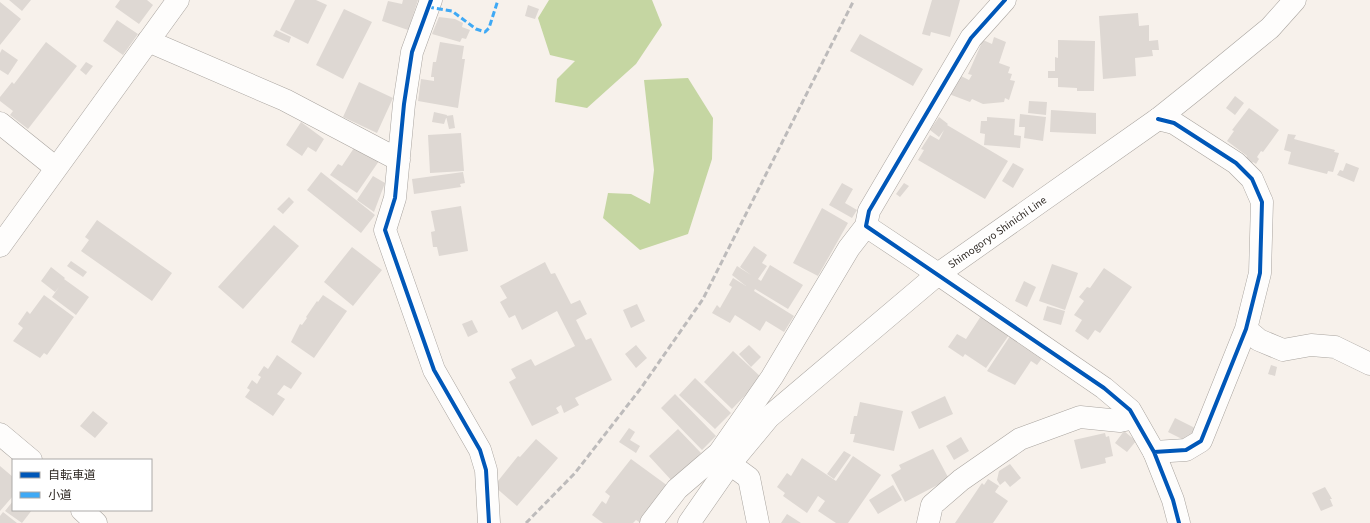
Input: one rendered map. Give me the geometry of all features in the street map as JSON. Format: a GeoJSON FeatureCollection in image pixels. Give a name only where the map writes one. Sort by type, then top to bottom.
{"type":"FeatureCollection","features":[{"type":"Feature","properties":{"kind":"street"},"geometry":{"type":"LineString","coordinates":[[0,246],[178,0]]}},
{"type":"Feature","properties":{"kind":"street"},"geometry":{"type":"LineString","coordinates":[[431,0],[412,52],[404,104],[395,198],[385,230],[434,370],[480,450],[486,470],[489,523]]}},
{"type":"Feature","properties":{"kind":"street"},"geometry":{"type":"LineString","coordinates":[[971,38],[982,5],[981,0]]}},
{"type":"Feature","properties":{"kind":"street"},"geometry":{"type":"LineString","coordinates":[[651,523],[677,489],[724,458],[850,248],[866,226],[869,211],[971,38],[1005,0]]}},
{"type":"Feature","properties":{"kind":"street","name":"Shimogoryo Shinichi Line"},"geometry":{"type":"LineString","coordinates":[[689,523],[724,458],[769,417],[938,274],[1158,119],[1270,28],[1295,0]]}},
{"type":"Feature","properties":{"kind":"street"},"geometry":{"type":"LineString","coordinates":[[148,40],[285,100],[398,160]]}},
{"type":"Feature","properties":{"kind":"street"},"geometry":{"type":"LineString","coordinates":[[1154,452],[1186,450],[1201,441],[1246,329],[1260,273],[1262,202],[1252,179],[1236,163],[1174,123],[1158,119]]}},
{"type":"Feature","properties":{"kind":"street"},"geometry":{"type":"LineString","coordinates":[[0,122],[56,168]]}},
{"type":"Feature","properties":{"kind":"street"},"geometry":{"type":"LineString","coordinates":[[866,226],[1104,388],[1130,410],[1154,452],[1173,500],[1179,523]]}},
{"type":"Feature","properties":{"kind":"street"},"geometry":{"type":"LineString","coordinates":[[1246,329],[1259,340],[1283,350],[1311,345],[1335,347],[1370,364]]}},
{"type":"Feature","properties":{"kind":"street"},"geometry":{"type":"LineString","coordinates":[[928,523],[932,505],[961,480],[1020,439],[1080,417],[1120,421],[1134,418]]}},
{"type":"Feature","properties":{"kind":"street"},"geometry":{"type":"LineString","coordinates":[[0,434],[30,459]]}},
{"type":"Feature","properties":{"kind":"street"},"geometry":{"type":"LineString","coordinates":[[724,458],[749,478],[758,523]]}},
{"type":"Feature","properties":{"kind":"street"},"geometry":{"type":"LineString","coordinates":[[83,511],[96,523]]}},
{"type":"Feature","properties":{"kind":"green space"},"geometry":{"type":"Polygon","coordinates":[[[549,0],[652,0],[662,25],[636,64],[587,108],[555,102],[557,79],[575,61],[550,55],[538,18],[549,0]]]}},
{"type":"Feature","properties":{"kind":"green space"},"geometry":{"type":"Polygon","coordinates":[[[688,78],[713,118],[712,159],[688,234],[640,250],[603,218],[608,193],[631,194],[650,204],[654,170],[644,80],[688,78]]]}},
{"type":"Feature","properties":{"kind":"building"},"geometry":{"type":"Polygon","coordinates":[[[9,0],[31,0],[22,11],[9,0]]]}},
{"type":"Feature","properties":{"kind":"building"},"geometry":{"type":"Polygon","coordinates":[[[120,0],[147,0],[153,5],[139,24],[115,7],[120,0]]]}},
{"type":"Feature","properties":{"kind":"building"},"geometry":{"type":"Polygon","coordinates":[[[295,0],[316,0],[327,5],[308,44],[280,30],[295,0]]]}},
{"type":"Feature","properties":{"kind":"building"},"geometry":{"type":"Polygon","coordinates":[[[403,0],[418,0],[408,30],[382,21],[388,1],[402,4],[403,0]]]}},
{"type":"Feature","properties":{"kind":"building"},"geometry":{"type":"Polygon","coordinates":[[[932,0],[960,0],[950,37],[931,32],[930,36],[922,34],[932,0]]]}},
{"type":"Feature","properties":{"kind":"building"},"geometry":{"type":"Polygon","coordinates":[[[0,2],[21,19],[0,45],[0,2]]]}},
{"type":"Feature","properties":{"kind":"building"},"geometry":{"type":"Polygon","coordinates":[[[528,5],[539,9],[535,19],[525,16],[528,5]]]}},
{"type":"Feature","properties":{"kind":"building"},"geometry":{"type":"Polygon","coordinates":[[[344,9],[372,22],[343,79],[316,65],[344,9]]]}},
{"type":"Feature","properties":{"kind":"building"},"geometry":{"type":"Polygon","coordinates":[[[1138,13],[1139,26],[1149,25],[1149,41],[1158,40],[1159,50],[1152,50],[1153,56],[1135,58],[1136,76],[1103,79],[1099,16],[1138,13]]]}},
{"type":"Feature","properties":{"kind":"building"},"geometry":{"type":"Polygon","coordinates":[[[439,17],[455,19],[463,23],[462,27],[470,30],[466,39],[462,38],[460,42],[432,34],[439,17]]]}},
{"type":"Feature","properties":{"kind":"building"},"geometry":{"type":"Polygon","coordinates":[[[117,20],[138,34],[123,55],[103,41],[117,20]]]}},
{"type":"Feature","properties":{"kind":"building"},"geometry":{"type":"Polygon","coordinates":[[[276,30],[291,37],[289,43],[273,36],[276,30]]]}},
{"type":"Feature","properties":{"kind":"building"},"geometry":{"type":"Polygon","coordinates":[[[860,34],[923,69],[913,86],[850,51],[860,34]]]}},
{"type":"Feature","properties":{"kind":"building"},"geometry":{"type":"Polygon","coordinates":[[[994,37],[1006,42],[999,63],[1010,67],[1008,73],[1012,74],[1010,80],[1015,81],[1009,100],[1005,98],[1004,102],[983,104],[972,99],[970,102],[949,94],[959,75],[969,80],[972,75],[968,74],[983,40],[992,44],[994,37]]]}},
{"type":"Feature","properties":{"kind":"building"},"geometry":{"type":"Polygon","coordinates":[[[1058,40],[1095,41],[1094,91],[1077,91],[1077,88],[1058,87],[1058,78],[1048,78],[1048,71],[1055,71],[1055,57],[1058,58],[1058,40]]]}},
{"type":"Feature","properties":{"kind":"building"},"geometry":{"type":"Polygon","coordinates":[[[46,42],[77,66],[28,129],[10,115],[13,111],[0,101],[0,97],[12,82],[14,84],[46,42]]]}},
{"type":"Feature","properties":{"kind":"building"},"geometry":{"type":"Polygon","coordinates":[[[440,42],[464,46],[462,59],[465,59],[458,108],[418,101],[421,79],[434,81],[434,77],[431,77],[433,62],[436,62],[440,42]]]}},
{"type":"Feature","properties":{"kind":"building"},"geometry":{"type":"Polygon","coordinates":[[[2,49],[18,60],[8,75],[0,70],[0,53],[2,49]]]}},
{"type":"Feature","properties":{"kind":"building"},"geometry":{"type":"Polygon","coordinates":[[[86,62],[93,66],[86,75],[80,70],[86,62]]]}},
{"type":"Feature","properties":{"kind":"building"},"geometry":{"type":"Polygon","coordinates":[[[359,82],[393,98],[377,133],[343,117],[359,82]]]}},
{"type":"Feature","properties":{"kind":"building"},"geometry":{"type":"Polygon","coordinates":[[[1235,96],[1244,103],[1235,115],[1226,108],[1235,96]]]}},
{"type":"Feature","properties":{"kind":"building"},"geometry":{"type":"Polygon","coordinates":[[[1029,101],[1047,102],[1046,115],[1028,113],[1029,101]]]}},
{"type":"Feature","properties":{"kind":"building"},"geometry":{"type":"Polygon","coordinates":[[[1249,108],[1279,130],[1263,152],[1261,151],[1257,157],[1259,159],[1256,164],[1253,162],[1251,164],[1245,160],[1247,156],[1227,141],[1234,131],[1232,130],[1249,108]]]}},
{"type":"Feature","properties":{"kind":"building"},"geometry":{"type":"Polygon","coordinates":[[[1051,110],[1096,113],[1096,134],[1050,132],[1051,110]]]}},
{"type":"Feature","properties":{"kind":"building"},"geometry":{"type":"Polygon","coordinates":[[[434,112],[447,115],[444,124],[432,122],[434,112]]]}},
{"type":"Feature","properties":{"kind":"building"},"geometry":{"type":"Polygon","coordinates":[[[1020,114],[1046,117],[1043,141],[1024,138],[1025,127],[1019,127],[1020,114]]]}},
{"type":"Feature","properties":{"kind":"building"},"geometry":{"type":"Polygon","coordinates":[[[453,115],[455,128],[449,129],[446,116],[453,115]]]}},
{"type":"Feature","properties":{"kind":"building"},"geometry":{"type":"Polygon","coordinates":[[[939,117],[948,124],[947,125],[1008,161],[985,199],[918,160],[924,150],[921,149],[930,135],[939,140],[944,130],[939,137],[930,130],[939,117]]]}},
{"type":"Feature","properties":{"kind":"building"},"geometry":{"type":"Polygon","coordinates":[[[987,117],[1015,119],[1014,135],[1021,136],[1020,148],[984,145],[985,134],[980,133],[981,121],[987,121],[987,117]]]}},
{"type":"Feature","properties":{"kind":"building"},"geometry":{"type":"Polygon","coordinates":[[[301,122],[324,139],[316,152],[308,147],[302,156],[286,145],[301,122]]]}},
{"type":"Feature","properties":{"kind":"building"},"geometry":{"type":"Polygon","coordinates":[[[461,133],[464,171],[430,173],[428,135],[461,133]]]}},
{"type":"Feature","properties":{"kind":"building"},"geometry":{"type":"Polygon","coordinates":[[[1288,134],[1296,135],[1294,139],[1335,150],[1334,152],[1339,153],[1333,172],[1328,171],[1327,174],[1288,164],[1291,152],[1284,150],[1288,134]]]}},
{"type":"Feature","properties":{"kind":"building"},"geometry":{"type":"Polygon","coordinates":[[[356,145],[379,161],[357,193],[330,175],[338,164],[342,166],[356,145]]]}},
{"type":"Feature","properties":{"kind":"building"},"geometry":{"type":"Polygon","coordinates":[[[1013,163],[1024,169],[1013,188],[1002,181],[1013,163]]]}},
{"type":"Feature","properties":{"kind":"building"},"geometry":{"type":"Polygon","coordinates":[[[1346,163],[1359,168],[1354,182],[1337,175],[1340,170],[1343,171],[1346,163]]]}},
{"type":"Feature","properties":{"kind":"building"},"geometry":{"type":"Polygon","coordinates":[[[321,172],[375,215],[361,233],[307,190],[321,172]]]}},
{"type":"Feature","properties":{"kind":"building"},"geometry":{"type":"Polygon","coordinates":[[[463,172],[465,183],[460,184],[461,187],[414,194],[412,179],[463,172]]]}},
{"type":"Feature","properties":{"kind":"building"},"geometry":{"type":"Polygon","coordinates":[[[373,176],[385,183],[374,212],[357,200],[373,176]]]}},
{"type":"Feature","properties":{"kind":"building"},"geometry":{"type":"Polygon","coordinates":[[[842,183],[853,189],[845,203],[857,210],[852,218],[829,205],[842,183]]]}},
{"type":"Feature","properties":{"kind":"building"},"geometry":{"type":"Polygon","coordinates":[[[904,183],[909,186],[900,197],[896,194],[904,183]]]}},
{"type":"Feature","properties":{"kind":"building"},"geometry":{"type":"Polygon","coordinates":[[[289,197],[294,202],[283,214],[277,209],[289,197]]]}},
{"type":"Feature","properties":{"kind":"building"},"geometry":{"type":"Polygon","coordinates":[[[461,206],[468,251],[439,256],[437,247],[433,247],[431,232],[435,231],[431,211],[461,206]]]}},
{"type":"Feature","properties":{"kind":"building"},"geometry":{"type":"Polygon","coordinates":[[[822,208],[848,223],[818,276],[793,263],[822,208]]]}},
{"type":"Feature","properties":{"kind":"building"},"geometry":{"type":"Polygon","coordinates":[[[97,220],[172,273],[152,301],[81,251],[89,240],[85,237],[97,220]]]}},
{"type":"Feature","properties":{"kind":"building"},"geometry":{"type":"Polygon","coordinates":[[[274,225],[299,246],[243,309],[218,287],[274,225]]]}},
{"type":"Feature","properties":{"kind":"building"},"geometry":{"type":"Polygon","coordinates":[[[754,246],[767,255],[762,263],[767,266],[758,279],[761,281],[770,265],[803,285],[788,309],[755,289],[754,291],[794,316],[784,332],[766,321],[760,331],[735,315],[730,323],[712,313],[717,305],[720,308],[732,287],[729,285],[733,278],[746,286],[732,275],[737,266],[751,275],[740,267],[754,246]]]}},
{"type":"Feature","properties":{"kind":"building"},"geometry":{"type":"Polygon","coordinates":[[[352,247],[382,270],[353,306],[324,282],[352,247]]]}},
{"type":"Feature","properties":{"kind":"building"},"geometry":{"type":"Polygon","coordinates":[[[71,261],[87,272],[83,277],[67,266],[71,261]]]}},
{"type":"Feature","properties":{"kind":"building"},"geometry":{"type":"Polygon","coordinates":[[[545,262],[551,274],[555,273],[571,304],[580,300],[587,314],[576,320],[586,340],[591,338],[612,380],[575,398],[579,405],[564,413],[561,405],[556,408],[559,413],[532,426],[509,382],[516,378],[511,369],[531,359],[535,366],[575,346],[557,311],[522,330],[515,315],[509,318],[500,302],[507,298],[500,286],[545,262]]]}},
{"type":"Feature","properties":{"kind":"building"},"geometry":{"type":"Polygon","coordinates":[[[1052,264],[1078,273],[1065,310],[1039,301],[1052,264]]]}},
{"type":"Feature","properties":{"kind":"building"},"geometry":{"type":"Polygon","coordinates":[[[51,267],[65,278],[64,279],[89,297],[76,315],[52,297],[59,287],[55,292],[41,281],[51,267]]]}},
{"type":"Feature","properties":{"kind":"building"},"geometry":{"type":"Polygon","coordinates":[[[1104,268],[1132,287],[1100,333],[1095,330],[1088,340],[1075,331],[1082,320],[1074,315],[1084,301],[1079,297],[1087,287],[1090,288],[1104,268]]]}},
{"type":"Feature","properties":{"kind":"building"},"geometry":{"type":"Polygon","coordinates":[[[1024,281],[1036,287],[1027,307],[1015,301],[1024,281]]]}},
{"type":"Feature","properties":{"kind":"building"},"geometry":{"type":"Polygon","coordinates":[[[44,295],[74,317],[47,355],[44,353],[40,358],[13,341],[23,328],[18,324],[27,311],[30,314],[44,295]]]}},
{"type":"Feature","properties":{"kind":"building"},"geometry":{"type":"Polygon","coordinates":[[[323,295],[347,311],[314,358],[291,342],[300,324],[302,325],[317,301],[318,302],[323,295]]]}},
{"type":"Feature","properties":{"kind":"building"},"geometry":{"type":"Polygon","coordinates":[[[637,304],[645,321],[631,328],[623,310],[637,304]]]}},
{"type":"Feature","properties":{"kind":"building"},"geometry":{"type":"Polygon","coordinates":[[[1047,306],[1065,311],[1061,325],[1043,320],[1047,306]]]}},
{"type":"Feature","properties":{"kind":"building"},"geometry":{"type":"Polygon","coordinates":[[[981,316],[1009,335],[986,368],[965,354],[963,357],[948,347],[957,334],[966,339],[981,316]]]}},
{"type":"Feature","properties":{"kind":"building"},"geometry":{"type":"Polygon","coordinates":[[[472,320],[478,332],[468,337],[462,324],[472,320]]]}},
{"type":"Feature","properties":{"kind":"building"},"geometry":{"type":"Polygon","coordinates":[[[1012,333],[1043,357],[1037,365],[1031,361],[1015,385],[987,371],[1012,333]]]}},
{"type":"Feature","properties":{"kind":"building"},"geometry":{"type":"Polygon","coordinates":[[[636,345],[647,358],[636,368],[625,354],[636,345]]]}},
{"type":"Feature","properties":{"kind":"building"},"geometry":{"type":"Polygon","coordinates":[[[749,345],[761,357],[751,367],[739,354],[749,345]]]}},
{"type":"Feature","properties":{"kind":"building"},"geometry":{"type":"Polygon","coordinates":[[[733,351],[762,378],[732,409],[704,382],[733,351]]]}},
{"type":"Feature","properties":{"kind":"building"},"geometry":{"type":"Polygon","coordinates":[[[277,355],[302,373],[291,389],[284,385],[277,394],[285,399],[273,416],[245,397],[250,390],[247,388],[252,380],[257,384],[261,377],[258,375],[264,366],[268,369],[277,355]]]}},
{"type":"Feature","properties":{"kind":"building"},"geometry":{"type":"Polygon","coordinates":[[[1271,365],[1277,367],[1275,376],[1268,374],[1271,365]]]}},
{"type":"Feature","properties":{"kind":"building"},"geometry":{"type":"Polygon","coordinates":[[[695,378],[731,413],[715,429],[679,395],[695,378]]]}},
{"type":"Feature","properties":{"kind":"building"},"geometry":{"type":"Polygon","coordinates":[[[675,394],[716,436],[702,450],[661,408],[675,394]]]}},
{"type":"Feature","properties":{"kind":"building"},"geometry":{"type":"Polygon","coordinates":[[[945,396],[953,414],[919,429],[911,412],[945,396]]]}},
{"type":"Feature","properties":{"kind":"building"},"geometry":{"type":"Polygon","coordinates":[[[860,402],[903,411],[894,451],[853,442],[855,434],[850,434],[854,416],[857,416],[860,402]]]}},
{"type":"Feature","properties":{"kind":"building"},"geometry":{"type":"Polygon","coordinates":[[[93,411],[108,423],[95,438],[80,426],[93,411]]]}},
{"type":"Feature","properties":{"kind":"building"},"geometry":{"type":"Polygon","coordinates":[[[1175,418],[1195,428],[1188,442],[1168,432],[1175,418]]]}},
{"type":"Feature","properties":{"kind":"building"},"geometry":{"type":"Polygon","coordinates":[[[629,428],[635,432],[630,440],[640,446],[636,453],[619,442],[629,428]]]}},
{"type":"Feature","properties":{"kind":"building"},"geometry":{"type":"Polygon","coordinates":[[[678,429],[701,453],[672,481],[649,456],[678,429]]]}},
{"type":"Feature","properties":{"kind":"building"},"geometry":{"type":"Polygon","coordinates":[[[1124,431],[1136,441],[1127,452],[1115,443],[1124,431]]]}},
{"type":"Feature","properties":{"kind":"building"},"geometry":{"type":"Polygon","coordinates":[[[1105,433],[1106,437],[1109,436],[1113,456],[1105,458],[1106,463],[1081,469],[1074,440],[1105,433]]]}},
{"type":"Feature","properties":{"kind":"building"},"geometry":{"type":"Polygon","coordinates":[[[961,437],[969,451],[954,460],[946,446],[961,437]]]}},
{"type":"Feature","properties":{"kind":"building"},"geometry":{"type":"Polygon","coordinates":[[[536,439],[558,458],[517,506],[494,486],[518,456],[520,457],[536,439]]]}},
{"type":"Feature","properties":{"kind":"building"},"geometry":{"type":"Polygon","coordinates":[[[933,449],[949,479],[905,502],[891,475],[901,469],[899,465],[933,449]]]}},
{"type":"Feature","properties":{"kind":"building"},"geometry":{"type":"Polygon","coordinates":[[[844,451],[851,455],[834,479],[827,474],[844,451]]]}},
{"type":"Feature","properties":{"kind":"building"},"geometry":{"type":"Polygon","coordinates":[[[853,456],[881,475],[848,523],[836,523],[818,511],[825,501],[818,496],[807,513],[783,496],[785,493],[777,487],[787,473],[791,476],[802,458],[836,481],[853,456]]]}},
{"type":"Feature","properties":{"kind":"building"},"geometry":{"type":"Polygon","coordinates":[[[631,459],[668,486],[641,523],[636,520],[633,523],[603,523],[592,515],[602,501],[606,504],[610,496],[605,492],[631,459]]]}},
{"type":"Feature","properties":{"kind":"building"},"geometry":{"type":"Polygon","coordinates":[[[1010,464],[1021,478],[1010,487],[1005,481],[1000,485],[997,480],[999,471],[1010,464]]]}},
{"type":"Feature","properties":{"kind":"building"},"geometry":{"type":"Polygon","coordinates":[[[0,466],[12,476],[12,497],[0,511],[0,466]]]}},
{"type":"Feature","properties":{"kind":"building"},"geometry":{"type":"Polygon","coordinates":[[[988,479],[999,486],[995,492],[1008,501],[993,523],[955,523],[982,483],[984,485],[988,479]]]}},
{"type":"Feature","properties":{"kind":"building"},"geometry":{"type":"Polygon","coordinates":[[[893,485],[902,500],[878,514],[869,500],[893,485]]]}},
{"type":"Feature","properties":{"kind":"building"},"geometry":{"type":"Polygon","coordinates":[[[1325,487],[1332,499],[1330,499],[1333,506],[1321,511],[1312,493],[1325,487]]]}},
{"type":"Feature","properties":{"kind":"building"},"geometry":{"type":"Polygon","coordinates":[[[12,502],[12,511],[31,511],[22,523],[5,511],[12,502]]]}},
{"type":"Feature","properties":{"kind":"building"},"geometry":{"type":"Polygon","coordinates":[[[3,512],[17,523],[0,523],[0,516],[3,512]]]}},
{"type":"Feature","properties":{"kind":"building"},"geometry":{"type":"Polygon","coordinates":[[[787,514],[801,523],[781,523],[787,514]]]}},
{"type":"Feature","properties":{"kind":"railway"},"geometry":{"type":"LineString","coordinates":[[526,523],[575,473],[641,388],[703,299],[854,0]]}},
{"type":"Feature","properties":{"kind":"marked path"},"geometry":{"type":"LineString","coordinates":[[428,7],[452,11],[476,29],[485,32],[489,28],[498,0]]}},
{"type":"Feature","properties":{"kind":"cycle path"},"geometry":{"type":"LineString","coordinates":[[431,0],[412,52],[404,104],[395,198],[385,230],[434,370],[480,450],[486,470],[489,523]]}},
{"type":"Feature","properties":{"kind":"cycle path"},"geometry":{"type":"LineString","coordinates":[[1005,0],[971,38],[869,211],[866,226],[1104,388],[1130,410],[1154,452],[1173,500],[1179,523]]}},
{"type":"Feature","properties":{"kind":"cycle path"},"geometry":{"type":"LineString","coordinates":[[1154,452],[1186,450],[1201,441],[1246,329],[1260,273],[1262,202],[1252,179],[1236,163],[1174,123],[1158,119]]}}]}
